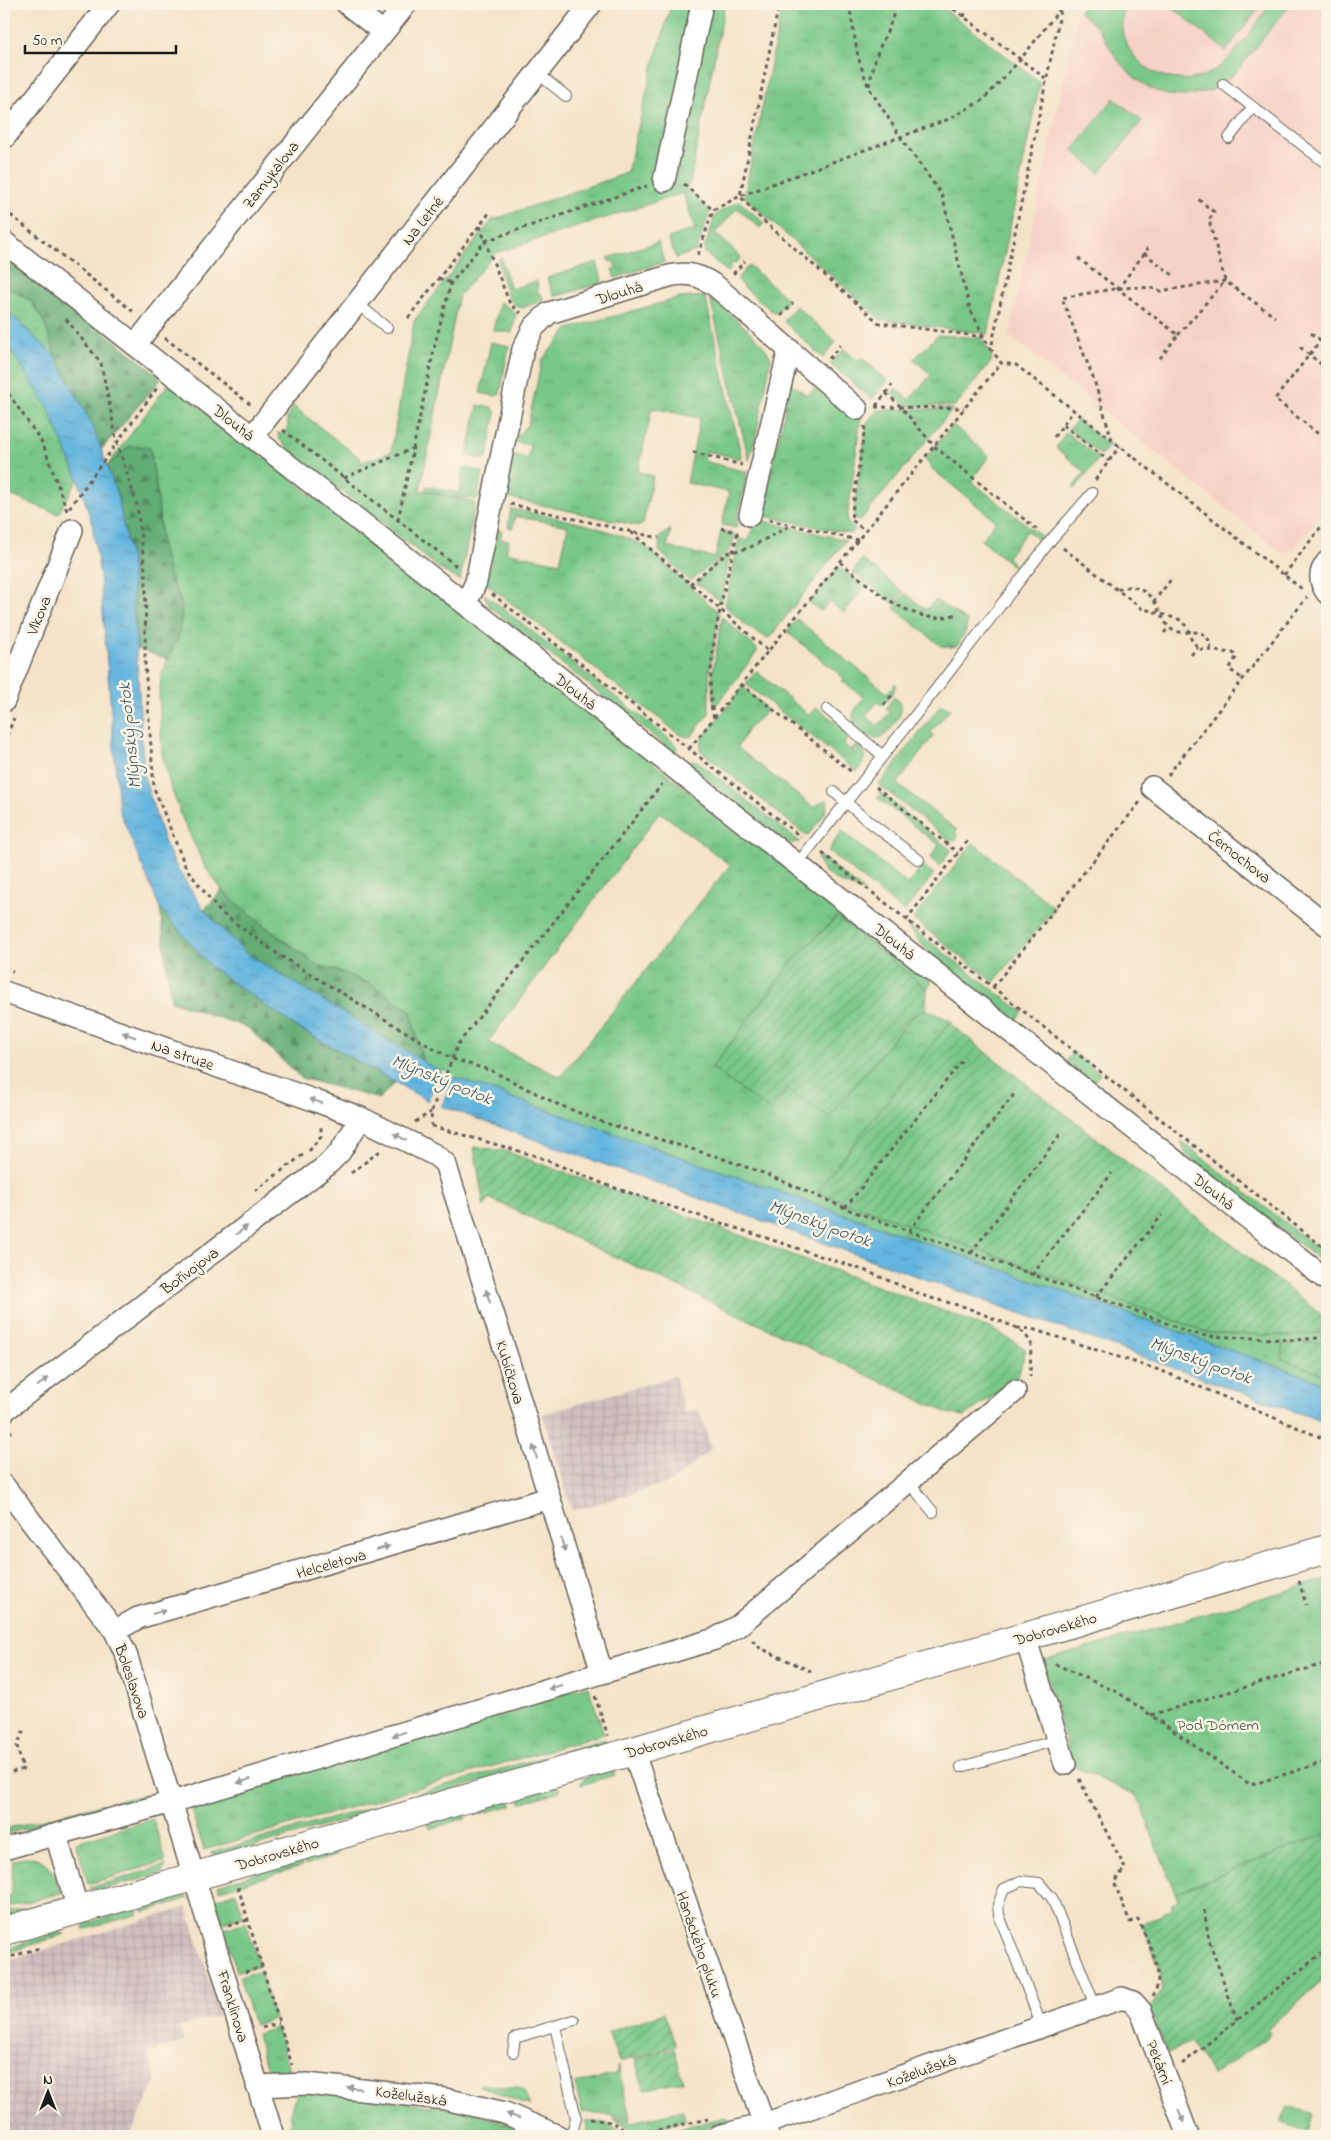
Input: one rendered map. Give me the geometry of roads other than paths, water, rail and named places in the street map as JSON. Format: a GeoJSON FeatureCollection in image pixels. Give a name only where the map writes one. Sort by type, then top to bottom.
{"type":"FeatureCollection","features":[{"type":"Feature","properties":{"kind":"main road","name":"Dobrovského"},"geometry":{"type":"LineString","coordinates":[[4,1931],[194,1877],[622,1747],[1025,1637],[1327,1549]]}},
{"type":"Feature","properties":{"kind":"street"},"geometry":{"type":"LineString","coordinates":[[4,138],[109,4]]}},
{"type":"Feature","properties":{"kind":"street"},"geometry":{"type":"LineString","coordinates":[[347,4],[383,32]]}},
{"type":"Feature","properties":{"kind":"street","name":"Zamykalova"},"geometry":{"type":"LineString","coordinates":[[135,345],[406,4]]}},
{"type":"Feature","properties":{"kind":"street","name":"Na Letné"},"geometry":{"type":"LineString","coordinates":[[252,437],[591,4]]}},
{"type":"Feature","properties":{"kind":"street"},"geometry":{"type":"LineString","coordinates":[[664,181],[702,4]]}},
{"type":"Feature","properties":{"kind":"street","name":"Dlouhá"},"geometry":{"type":"LineString","coordinates":[[4,242],[1327,1280]]}},
{"type":"Feature","properties":{"kind":"street","name":"Dlouhá"},"geometry":{"type":"LineString","coordinates":[[463,602],[475,586],[524,349],[534,327],[549,314],[669,276],[694,274],[717,287],[789,349],[867,412]]}},
{"type":"Feature","properties":{"kind":"street"},"geometry":{"type":"LineString","coordinates":[[750,515],[789,349]]}},
{"type":"Feature","properties":{"kind":"street","name":"Vlkova"},"geometry":{"type":"LineString","coordinates":[[4,701],[72,530]]}},
{"type":"Feature","properties":{"kind":"street"},"geometry":{"type":"LineString","coordinates":[[1327,562],[1321,577],[1323,587],[1327,593]]}},
{"type":"Feature","properties":{"kind":"street","name":"Černochova"},"geometry":{"type":"LineString","coordinates":[[1152,787],[1327,925]]}},
{"type":"Feature","properties":{"kind":"street","name":"Na struze"},"geometry":{"type":"LineString","coordinates":[[4,992],[361,1118]]}},
{"type":"Feature","properties":{"kind":"street","name":"Bořivojova"},"geometry":{"type":"LineString","coordinates":[[10,1419],[326,1166],[340,1152],[361,1118]]}},
{"type":"Feature","properties":{"kind":"street","name":"Kubíčkova"},"geometry":{"type":"LineString","coordinates":[[361,1118],[435,1155],[445,1163],[448,1169],[509,1363],[602,1673]]}},
{"type":"Feature","properties":{"kind":"street"},"geometry":{"type":"LineString","coordinates":[[4,1849],[172,1802],[703,1643],[738,1626],[773,1594],[842,1539],[1015,1390]]}},
{"type":"Feature","properties":{"kind":"street","name":"Boleslavova"},"geometry":{"type":"LineString","coordinates":[[4,1486],[115,1631],[131,1666],[194,1877]]}},
{"type":"Feature","properties":{"kind":"street","name":"Helceletova"},"geometry":{"type":"LineString","coordinates":[[115,1631],[138,1618],[549,1498]]}},
{"type":"Feature","properties":{"kind":"street"},"geometry":{"type":"LineString","coordinates":[[1025,1637],[1065,1764]]}},
{"type":"Feature","properties":{"kind":"street","name":"Hanáckého pluku"},"geometry":{"type":"LineString","coordinates":[[622,1747],[766,2130]]}},
{"type":"Feature","properties":{"kind":"street"},"geometry":{"type":"LineString","coordinates":[[56,1835],[78,1910]]}},
{"type":"Feature","properties":{"kind":"street","name":"Franklinova"},"geometry":{"type":"LineString","coordinates":[[194,1877],[273,2136]]}},
{"type":"Feature","properties":{"kind":"street","name":"Koželužská"},"geometry":{"type":"LineString","coordinates":[[718,2126],[766,2130],[1122,1998],[1133,2002],[1141,2011]]}},
{"type":"Feature","properties":{"kind":"street","name":"Pekární"},"geometry":{"type":"LineString","coordinates":[[1141,2011],[1188,2136]]}},
{"type":"Feature","properties":{"kind":"street","name":"Koželužská"},"geometry":{"type":"LineString","coordinates":[[257,2086],[307,2084],[445,2099],[505,2113],[558,2136]]}},
{"type":"Feature","properties":{"kind":"lane"},"geometry":{"type":"LineString","coordinates":[[537,73],[566,96]]}},
{"type":"Feature","properties":{"kind":"lane"},"geometry":{"type":"LineString","coordinates":[[1223,84],[1327,164]]}},
{"type":"Feature","properties":{"kind":"lane"},"geometry":{"type":"LineString","coordinates":[[1229,138],[1253,107]]}},
{"type":"Feature","properties":{"kind":"lane"},"geometry":{"type":"LineString","coordinates":[[357,303],[387,328]]}},
{"type":"Feature","properties":{"kind":"lane"},"geometry":{"type":"LineString","coordinates":[[797,864],[1051,540],[1092,493]]}},
{"type":"Feature","properties":{"kind":"lane"},"geometry":{"type":"LineString","coordinates":[[827,709],[883,756]]}},
{"type":"Feature","properties":{"kind":"lane"},"geometry":{"type":"LineString","coordinates":[[834,792],[919,860]]}},
{"type":"Feature","properties":{"kind":"lane"},"geometry":{"type":"LineString","coordinates":[[908,1481],[933,1512]]}},
{"type":"Feature","properties":{"kind":"lane"},"geometry":{"type":"LineString","coordinates":[[961,1767],[1057,1740]]}},
{"type":"Feature","properties":{"kind":"lane"},"geometry":{"type":"LineString","coordinates":[[1042,2027],[999,1915],[998,1906],[1004,1889],[1021,1881],[1039,1883],[1052,1898],[1096,2008]]}},
{"type":"Feature","properties":{"kind":"lane"},"geometry":{"type":"LineString","coordinates":[[512,2052],[515,2038],[574,2020]]}},
{"type":"Feature","properties":{"kind":"lane"},"geometry":{"type":"LineString","coordinates":[[554,2026],[576,2118],[571,2136]]}},
{"type":"Feature","properties":{"kind":"water","name":"Mlýnský potok"},"geometry":{"type":"Polygon","coordinates":[[[4,308],[56,357],[92,424],[117,494],[131,561],[144,777],[164,841],[178,870],[204,910],[246,953],[442,1073],[1327,1384],[1327,1423],[430,1102],[295,1026],[212,968],[160,908],[119,810],[100,576],[92,523],[78,479],[47,405],[4,340],[4,308]]]}},
{"type":"Feature","properties":{"kind":"park label","name":"Pod Dómem"},"geometry":{"type":"Point","coordinates":[1218,1724]}}]}
